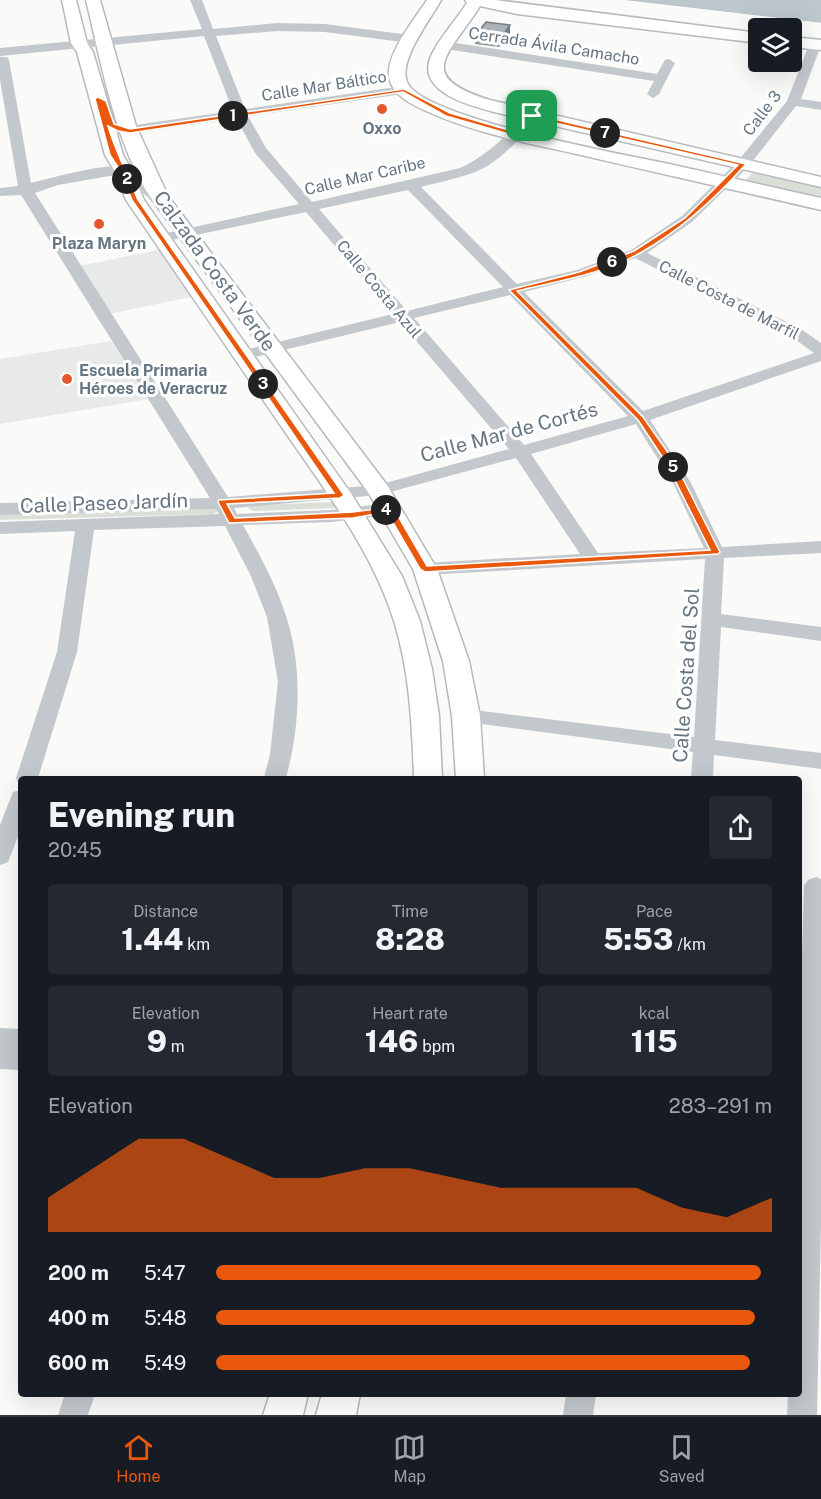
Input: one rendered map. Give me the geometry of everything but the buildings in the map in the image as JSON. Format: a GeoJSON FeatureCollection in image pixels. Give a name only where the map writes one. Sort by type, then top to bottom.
{"type":"FeatureCollection","features":[{"type":"Feature","properties":{"kind":"main road"},"geometry":{"type":"LineString","coordinates":[[69,0],[91,46]]}},
{"type":"Feature","properties":{"kind":"main road"},"geometry":{"type":"LineString","coordinates":[[91,46],[93,0]]}},
{"type":"Feature","properties":{"kind":"main road"},"geometry":{"type":"LineString","coordinates":[[434,0],[410,39],[396,70],[397,81],[404,90],[448,114],[516,135],[821,204]]}},
{"type":"Feature","properties":{"kind":"main road"},"geometry":{"type":"LineString","coordinates":[[440,52],[475,0],[517,9],[748,37]]}},
{"type":"Feature","properties":{"kind":"main road"},"geometry":{"type":"LineString","coordinates":[[522,0],[603,13],[748,31]]}},
{"type":"Feature","properties":{"kind":"main road"},"geometry":{"type":"LineString","coordinates":[[410,39],[435,42],[440,52],[438,78],[443,85],[473,100],[532,116],[821,182]]}},
{"type":"Feature","properties":{"kind":"main road"},"geometry":{"type":"LineString","coordinates":[[802,39],[819,43]]}},
{"type":"Feature","properties":{"kind":"main road"},"geometry":{"type":"LineString","coordinates":[[802,42],[819,43]]}},
{"type":"Feature","properties":{"kind":"main road","name":"Calzada Costa Verde"},"geometry":{"type":"LineString","coordinates":[[91,46],[115,79],[137,154],[159,197],[379,490],[425,569],[456,661],[466,716],[470,776]]}},
{"type":"Feature","properties":{"kind":"main road","name":"Calzada Costa Verde"},"geometry":{"type":"LineString","coordinates":[[91,46],[98,99],[107,133],[114,155],[135,200],[340,495],[390,576],[407,621],[418,669],[428,776]]}},
{"type":"Feature","properties":{"kind":"main road"},"geometry":{"type":"LineString","coordinates":[[283,1415],[288,1397]]}},
{"type":"Feature","properties":{"kind":"main road"},"geometry":{"type":"LineString","coordinates":[[336,1415],[340,1397]]}},
{"type":"Feature","properties":{"kind":"street","name":"Calle Costa Azul"},"geometry":{"type":"LineString","coordinates":[[196,0],[241,115],[267,159],[519,451],[593,560]]}},
{"type":"Feature","properties":{"kind":"street"},"geometry":{"type":"LineString","coordinates":[[276,776],[281,754],[288,682],[277,617],[260,574],[222,502],[25,189],[1,54],[209,32],[298,27],[410,39]]}},
{"type":"Feature","properties":{"kind":"street","name":"Calle 3"},"geometry":{"type":"LineString","coordinates":[[243,355],[582,273],[636,253],[687,219],[743,164],[793,102],[819,43]]}},
{"type":"Feature","properties":{"kind":"street","name":"Cerrada Ávila Camacho"},"geometry":{"type":"LineString","coordinates":[[440,52],[661,78]]}},
{"type":"Feature","properties":{"kind":"street"},"geometry":{"type":"LineString","coordinates":[[653,94],[669,63]]}},
{"type":"Feature","properties":{"kind":"street","name":"Calle Mar Báltico"},"geometry":{"type":"LineString","coordinates":[[107,133],[404,90]]}},
{"type":"Feature","properties":{"kind":"street"},"geometry":{"type":"LineString","coordinates":[[98,99],[104,102],[111,125],[120,130],[130,131]]}},
{"type":"Feature","properties":{"kind":"street"},"geometry":{"type":"LineString","coordinates":[[793,102],[821,106]]}},
{"type":"Feature","properties":{"kind":"street","name":"Calle Mar Caribe"},"geometry":{"type":"LineString","coordinates":[[162,238],[411,185],[465,171],[484,162],[516,135],[532,116]]}},
{"type":"Feature","properties":{"kind":"street"},"geometry":{"type":"LineString","coordinates":[[0,192],[40,189],[125,175],[137,176],[149,194],[159,197]]}},
{"type":"Feature","properties":{"kind":"street","name":"Calle Costa del Sol"},"geometry":{"type":"LineString","coordinates":[[411,185],[640,418],[669,461],[715,552],[702,776]]}},
{"type":"Feature","properties":{"kind":"street","name":"Calle Costa de Marfil"},"geometry":{"type":"LineString","coordinates":[[636,253],[795,332],[821,350]]}},
{"type":"Feature","properties":{"kind":"street"},"geometry":{"type":"LineString","coordinates":[[213,311],[223,314],[244,344],[271,348]]}},
{"type":"Feature","properties":{"kind":"street","name":"Calle Mar de Cortés"},"geometry":{"type":"LineString","coordinates":[[379,490],[640,418],[821,356]]}},
{"type":"Feature","properties":{"kind":"street","name":"Calle Paseo Jardín"},"geometry":{"type":"LineString","coordinates":[[0,509],[222,502],[340,495],[379,490]]}},
{"type":"Feature","properties":{"kind":"street","name":"Calle Paseo Jardín"},"geometry":{"type":"LineString","coordinates":[[0,528],[232,521],[353,515],[390,509]]}},
{"type":"Feature","properties":{"kind":"street"},"geometry":{"type":"LineString","coordinates":[[28,776],[67,652],[85,526]]}},
{"type":"Feature","properties":{"kind":"street"},"geometry":{"type":"LineString","coordinates":[[425,569],[821,547]]}},
{"type":"Feature","properties":{"kind":"street"},"geometry":{"type":"LineString","coordinates":[[712,619],[821,634]]}},
{"type":"Feature","properties":{"kind":"street"},"geometry":{"type":"LineString","coordinates":[[466,716],[821,760]]}},
{"type":"Feature","properties":{"kind":"street"},"geometry":{"type":"LineString","coordinates":[[0,856],[18,806]]}},
{"type":"Feature","properties":{"kind":"street"},"geometry":{"type":"LineString","coordinates":[[802,1353],[812,898]]}},
{"type":"Feature","properties":{"kind":"street"},"geometry":{"type":"LineString","coordinates":[[0,1039],[18,1040]]}},
{"type":"Feature","properties":{"kind":"street"},"geometry":{"type":"LineString","coordinates":[[0,1058],[18,1059]]}},
{"type":"Feature","properties":{"kind":"street"},"geometry":{"type":"LineString","coordinates":[[73,1415],[79,1397]]}},
{"type":"Feature","properties":{"kind":"street"},"geometry":{"type":"LineString","coordinates":[[578,1415],[581,1397]]}},
{"type":"Feature","properties":{"kind":"shaded area"},"geometry":{"type":"Polygon","coordinates":[[[624,0],[821,0],[821,23],[802,21],[802,18],[778,18],[624,0]]]}},
{"type":"Feature","properties":{"kind":"shaded area"},"geometry":{"type":"Polygon","coordinates":[[[754,171],[821,186],[821,199],[745,181],[754,171]]]}},
{"type":"Feature","properties":{"kind":"shaded area"},"geometry":{"type":"Polygon","coordinates":[[[168,248],[201,295],[104,315],[74,267],[168,248]]]}},
{"type":"Feature","properties":{"kind":"shaded area","name":"Escuela Primaria Héroes de Veracruz"},"geometry":{"type":"Polygon","coordinates":[[[111,341],[148,399],[0,424],[0,359],[111,341]]]}},
{"type":"Feature","properties":{"kind":"shaded area"},"geometry":{"type":"Polygon","coordinates":[[[337,502],[343,505],[337,508],[254,511],[247,508],[254,505],[337,502]]]}},
{"type":"Feature","properties":{"kind":"shaded area"},"geometry":{"type":"Polygon","coordinates":[[[213,508],[219,511],[213,514],[0,520],[0,514],[213,508]]]}},
{"type":"Feature","properties":{"kind":"pier"},"geometry":{"type":"Polygon","coordinates":[[[621,0],[778,18],[752,18],[624,3],[621,0]]]}},
{"type":"Feature","properties":{"kind":"pier"},"geometry":{"type":"Polygon","coordinates":[[[802,21],[821,23],[821,26],[802,24],[802,21]]]}},
{"type":"Feature","properties":{"kind":"place","name":"Oxxo"},"geometry":{"type":"Point","coordinates":[382,109]}},
{"type":"Feature","properties":{"kind":"place","name":"Plaza Maryn"},"geometry":{"type":"Point","coordinates":[99,224]}},
{"type":"Feature","properties":{"kind":"place","name":"Escuela Primaria Héroes de Veracruz"},"geometry":{"type":"Point","coordinates":[67,379]}},
{"type":"Feature","properties":{"kind":"route"},"geometry":{"type":"LineString","coordinates":[[404,90],[424,103],[448,114],[516,135],[532,116],[743,164],[687,219],[636,253],[582,273],[512,290],[640,418],[669,461],[709,536],[715,552],[425,569],[390,509],[353,515],[232,521],[222,502],[340,495],[135,200],[123,170],[114,155],[98,99],[104,102],[114,128],[130,131],[404,90]]}}]}
